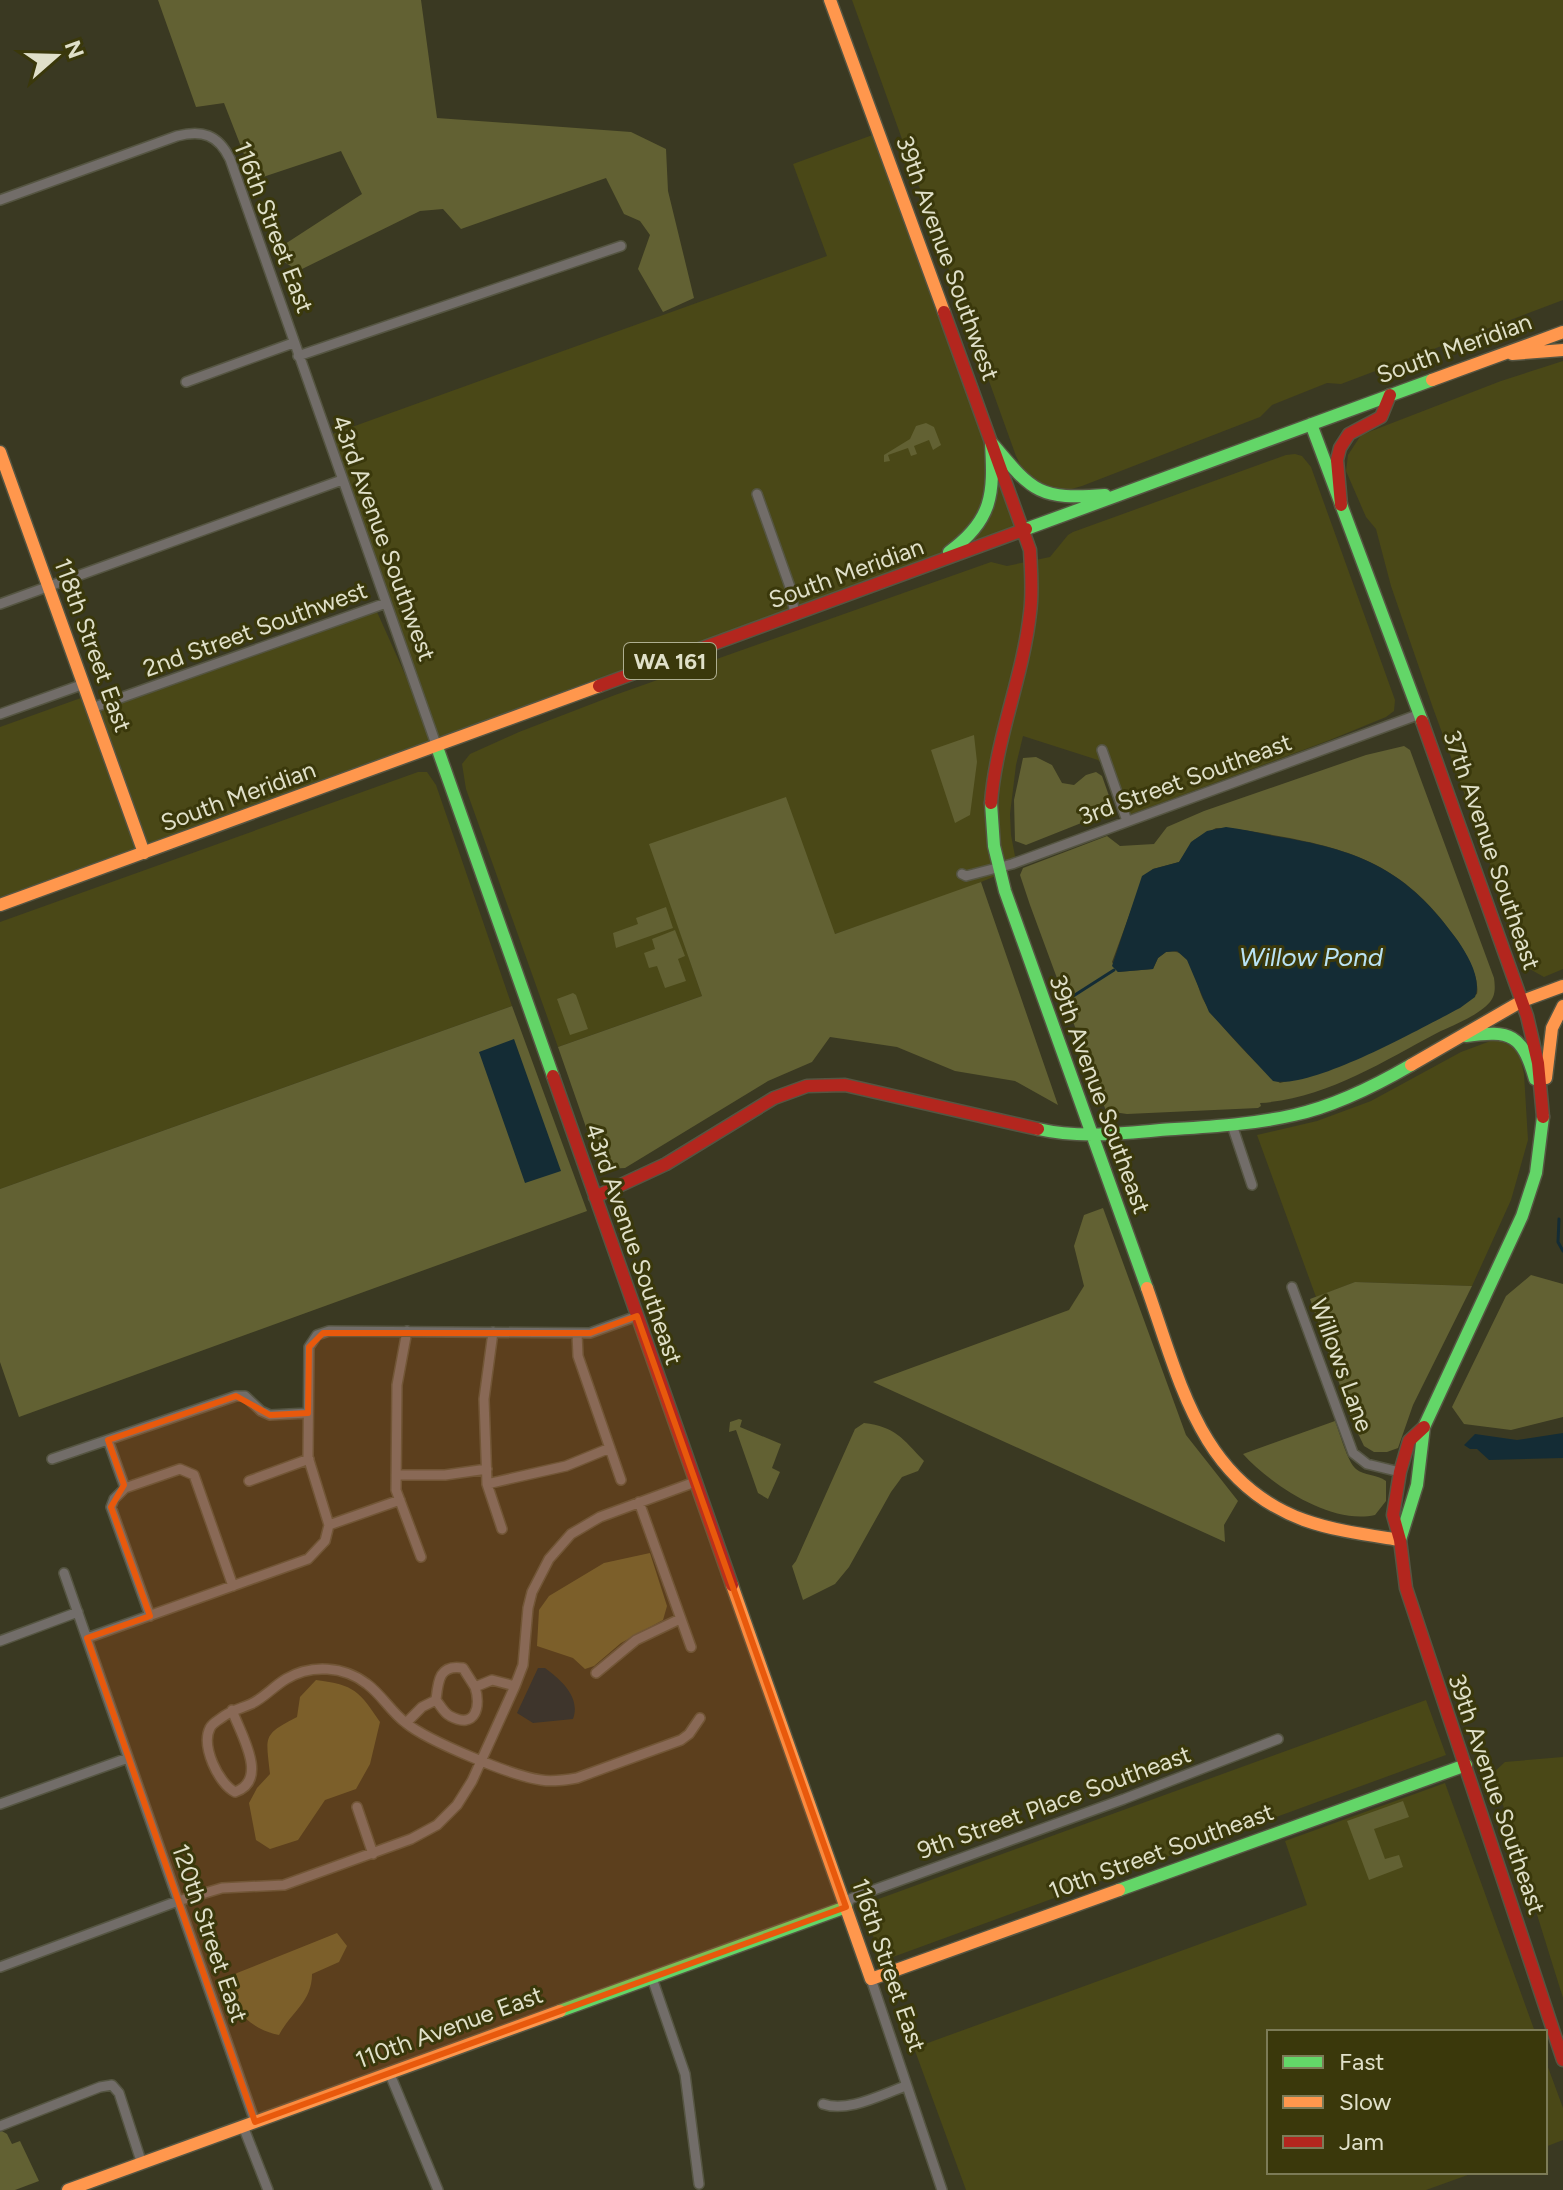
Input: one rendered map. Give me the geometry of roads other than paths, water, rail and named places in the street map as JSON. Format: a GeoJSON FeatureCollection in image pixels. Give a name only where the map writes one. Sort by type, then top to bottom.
{"type":"FeatureCollection","features":[{"type":"Feature","properties":{"kind":"main road","name":"39th Avenue Southwest"},"geometry":{"type":"LineString","coordinates":[[830,0],[1024,530]]}},
{"type":"Feature","properties":{"kind":"main road","name":"South Meridian"},"geometry":{"type":"LineString","coordinates":[[144,853],[1563,332]]}},
{"type":"Feature","properties":{"kind":"main road"},"geometry":{"type":"LineString","coordinates":[[1501,354],[1563,350]]}},
{"type":"Feature","properties":{"kind":"main road"},"geometry":{"type":"LineString","coordinates":[[1341,505],[1337,460],[1340,448],[1349,434],[1381,417],[1390,395]]}},
{"type":"Feature","properties":{"kind":"main road","name":"37th Avenue Southeast"},"geometry":{"type":"LineString","coordinates":[[1311,424],[1420,714],[1522,1001],[1536,1047],[1543,1109],[1540,1151],[1524,1215],[1424,1427],[1409,1441],[1400,1472]]}},
{"type":"Feature","properties":{"kind":"main road"},"geometry":{"type":"LineString","coordinates":[[991,442],[1025,483],[1044,496],[1070,499],[1125,493]]}},
{"type":"Feature","properties":{"kind":"main road"},"geometry":{"type":"LineString","coordinates":[[927,566],[970,536],[985,517],[993,495],[991,442]]}},
{"type":"Feature","properties":{"kind":"main road","name":"118th Street East"},"geometry":{"type":"LineString","coordinates":[[0,452],[144,853]]}},
{"type":"Feature","properties":{"kind":"main road","name":"39th Avenue Southeast"},"geometry":{"type":"LineString","coordinates":[[1024,530],[1033,566],[1032,607],[1029,634],[993,778],[991,824],[998,868],[1193,1418],[1219,1461],[1259,1498],[1304,1522],[1400,1540]]}},
{"type":"Feature","properties":{"kind":"main road","name":"43rd Avenue Southeast"},"geometry":{"type":"LineString","coordinates":[[437,747],[792,1754]]}},
{"type":"Feature","properties":{"kind":"main road","name":"WA 161"},"geometry":{"type":"LineString","coordinates":[[0,905],[144,853]]}},
{"type":"Feature","properties":{"kind":"main road"},"geometry":{"type":"LineString","coordinates":[[595,1197],[666,1164],[774,1098],[816,1085],[845,1085],[1048,1131],[1092,1135],[1275,1119],[1328,1105],[1380,1083],[1522,1001],[1563,986]]}},
{"type":"Feature","properties":{"kind":"main road"},"geometry":{"type":"LineString","coordinates":[[1543,1109],[1552,1028],[1563,1006]]}},
{"type":"Feature","properties":{"kind":"main road"},"geometry":{"type":"LineString","coordinates":[[1460,1037],[1500,1031],[1519,1041],[1532,1067],[1543,1109]]}},
{"type":"Feature","properties":{"kind":"main road","name":"37th Avenue Southeast"},"geometry":{"type":"LineString","coordinates":[[1416,1479],[1424,1449],[1424,1427]]}},
{"type":"Feature","properties":{"kind":"main road","name":"39th Avenue Southeast"},"geometry":{"type":"LineString","coordinates":[[1400,1472],[1393,1515],[1411,1608],[1563,2060]]}},
{"type":"Feature","properties":{"kind":"main road","name":"39th Avenue Southeast"},"geometry":{"type":"LineString","coordinates":[[1400,1540],[1410,1516],[1416,1479]]}},
{"type":"Feature","properties":{"kind":"main road","name":"116th Street East"},"geometry":{"type":"LineString","coordinates":[[792,1754],[871,1979]]}},
{"type":"Feature","properties":{"kind":"main road","name":"10th Street Southeast"},"geometry":{"type":"LineString","coordinates":[[871,1979],[1466,1765]]}},
{"type":"Feature","properties":{"kind":"main road","name":"110th Avenue East"},"geometry":{"type":"LineString","coordinates":[[68,2190],[846,1907]]}},
{"type":"Feature","properties":{"kind":"street","name":"116th Street East"},"geometry":{"type":"LineString","coordinates":[[0,200],[177,136],[205,133],[218,140],[230,159],[293,343]]}},
{"type":"Feature","properties":{"kind":"street"},"geometry":{"type":"LineString","coordinates":[[298,356],[621,246]]}},
{"type":"Feature","properties":{"kind":"street","name":"43rd Avenue Southwest"},"geometry":{"type":"LineString","coordinates":[[293,343],[437,747]]}},
{"type":"Feature","properties":{"kind":"street"},"geometry":{"type":"LineString","coordinates":[[186,382],[293,343]]}},
{"type":"Feature","properties":{"kind":"street"},"geometry":{"type":"LineString","coordinates":[[0,604],[342,480]]}},
{"type":"Feature","properties":{"kind":"street"},"geometry":{"type":"LineString","coordinates":[[757,494],[790,587],[795,615]]}},
{"type":"Feature","properties":{"kind":"street","name":"2nd Street Southwest"},"geometry":{"type":"LineString","coordinates":[[92,708],[386,603]]}},
{"type":"Feature","properties":{"kind":"street"},"geometry":{"type":"LineString","coordinates":[[0,714],[84,684]]}},
{"type":"Feature","properties":{"kind":"street","name":"3rd Street Southeast"},"geometry":{"type":"LineString","coordinates":[[962,874],[966,876],[998,868],[1420,714]]}},
{"type":"Feature","properties":{"kind":"street"},"geometry":{"type":"LineString","coordinates":[[1102,750],[1127,821]]}},
{"type":"Feature","properties":{"kind":"street"},"geometry":{"type":"LineString","coordinates":[[1232,1125],[1252,1185]]}},
{"type":"Feature","properties":{"kind":"street","name":"Willows Lane"},"geometry":{"type":"LineString","coordinates":[[1292,1287],[1353,1453],[1367,1464],[1400,1472]]}},
{"type":"Feature","properties":{"kind":"street"},"geometry":{"type":"LineString","coordinates":[[87,1638],[308,1559],[325,1541],[329,1525],[309,1459],[309,1347],[317,1335],[329,1331],[590,1333],[637,1316]]}},
{"type":"Feature","properties":{"kind":"street"},"geometry":{"type":"LineString","coordinates":[[407,1331],[397,1385],[396,1490],[421,1557]]}},
{"type":"Feature","properties":{"kind":"street"},"geometry":{"type":"LineString","coordinates":[[493,1332],[484,1399],[487,1484],[502,1529]]}},
{"type":"Feature","properties":{"kind":"street"},"geometry":{"type":"LineString","coordinates":[[577,1333],[578,1356],[621,1480]]}},
{"type":"Feature","properties":{"kind":"street"},"geometry":{"type":"LineString","coordinates":[[52,1459],[236,1396],[245,1396],[270,1415],[308,1413]]}},
{"type":"Feature","properties":{"kind":"street"},"geometry":{"type":"LineString","coordinates":[[108,1440],[125,1488]]}},
{"type":"Feature","properties":{"kind":"street"},"geometry":{"type":"LineString","coordinates":[[487,1484],[566,1466],[610,1448]]}},
{"type":"Feature","properties":{"kind":"street"},"geometry":{"type":"LineString","coordinates":[[249,1481],[309,1459]]}},
{"type":"Feature","properties":{"kind":"street"},"geometry":{"type":"LineString","coordinates":[[150,1616],[111,1507],[125,1488],[180,1469],[194,1475],[233,1586]]}},
{"type":"Feature","properties":{"kind":"street"},"geometry":{"type":"LineString","coordinates":[[396,1475],[445,1475],[487,1469]]}},
{"type":"Feature","properties":{"kind":"street"},"geometry":{"type":"LineString","coordinates":[[0,1967],[178,1901],[229,1887],[284,1885],[373,1854],[437,1825],[457,1805],[515,1686],[523,1665],[530,1600],[539,1574],[549,1559],[565,1540],[584,1525],[695,1482]]}},
{"type":"Feature","properties":{"kind":"street"},"geometry":{"type":"LineString","coordinates":[[329,1525],[400,1500]]}},
{"type":"Feature","properties":{"kind":"street"},"geometry":{"type":"LineString","coordinates":[[639,1502],[691,1647]]}},
{"type":"Feature","properties":{"kind":"street","name":"120th Street East"},"geometry":{"type":"LineString","coordinates":[[64,1573],[178,1901],[268,2190]]}},
{"type":"Feature","properties":{"kind":"street"},"geometry":{"type":"LineString","coordinates":[[0,1641],[78,1612]]}},
{"type":"Feature","properties":{"kind":"street"},"geometry":{"type":"LineString","coordinates":[[596,1673],[636,1640],[680,1619]]}},
{"type":"Feature","properties":{"kind":"street"},"geometry":{"type":"LineString","coordinates":[[453,1666],[463,1668],[475,1687],[479,1704],[476,1714],[471,1717],[460,1719],[447,1715],[436,1700],[442,1672],[453,1666]]}},
{"type":"Feature","properties":{"kind":"street"},"geometry":{"type":"LineString","coordinates":[[232,1710],[253,1769],[251,1780],[244,1789],[235,1792],[220,1781],[211,1758],[210,1726],[232,1710],[253,1703],[288,1677],[300,1672],[325,1669],[352,1675],[364,1681],[406,1723],[421,1733],[481,1760],[538,1780],[577,1778],[681,1740],[700,1718]]}},
{"type":"Feature","properties":{"kind":"street"},"geometry":{"type":"LineString","coordinates":[[475,1687],[492,1680],[515,1686]]}},
{"type":"Feature","properties":{"kind":"street"},"geometry":{"type":"LineString","coordinates":[[406,1723],[422,1707],[436,1700]]}},
{"type":"Feature","properties":{"kind":"street","name":"9th Street Place Southeast"},"geometry":{"type":"LineString","coordinates":[[846,1907],[850,1899],[860,1895],[1278,1739]]}},
{"type":"Feature","properties":{"kind":"street"},"geometry":{"type":"LineString","coordinates":[[0,1804],[128,1758]]}},
{"type":"Feature","properties":{"kind":"street"},"geometry":{"type":"LineString","coordinates":[[357,1807],[373,1854]]}},
{"type":"Feature","properties":{"kind":"street"},"geometry":{"type":"LineString","coordinates":[[652,1978],[687,2085],[699,2184]]}},
{"type":"Feature","properties":{"kind":"street","name":"116th Street East"},"geometry":{"type":"LineString","coordinates":[[871,1979],[942,2190]]}},
{"type":"Feature","properties":{"kind":"street"},"geometry":{"type":"LineString","coordinates":[[389,2072],[438,2190]]}},
{"type":"Feature","properties":{"kind":"street"},"geometry":{"type":"LineString","coordinates":[[0,2126],[112,2085],[119,2093],[142,2164]]}},
{"type":"Feature","properties":{"kind":"street"},"geometry":{"type":"LineString","coordinates":[[823,2104],[835,2108],[846,2106],[906,2086]]}},
{"type":"Feature","properties":{"kind":"water","name":"Willow Pond"},"geometry":{"type":"Polygon","coordinates":[[[1226,827],[1336,849],[1381,868],[1402,881],[1421,897],[1462,947],[1475,975],[1475,997],[1421,1029],[1340,1067],[1291,1081],[1273,1081],[1209,1012],[1187,960],[1177,951],[1166,952],[1158,958],[1153,969],[1118,972],[1112,966],[1142,876],[1153,869],[1179,862],[1191,842],[1207,831],[1226,827]]]}},
{"type":"Feature","properties":{"kind":"water"},"geometry":{"type":"Polygon","coordinates":[[[514,1039],[561,1171],[525,1183],[479,1052],[514,1039]]]}},
{"type":"Feature","properties":{"kind":"water"},"geometry":{"type":"Polygon","coordinates":[[[1563,1433],[1563,1458],[1489,1460],[1477,1449],[1464,1445],[1475,1434],[1517,1440],[1563,1433]]]}},
{"type":"Feature","properties":{"kind":"water"},"geometry":{"type":"Polygon","coordinates":[[[538,1668],[545,1668],[572,1696],[573,1719],[533,1723],[517,1713],[538,1668]]]}},
{"type":"Feature","properties":{"kind":"waterway"},"geometry":{"type":"LineString","coordinates":[[1067,1000],[1114,970]]}},
{"type":"Feature","properties":{"kind":"waterway"},"geometry":{"type":"LineString","coordinates":[[1559,1219],[1558,1242],[1563,1251]]}}]}
